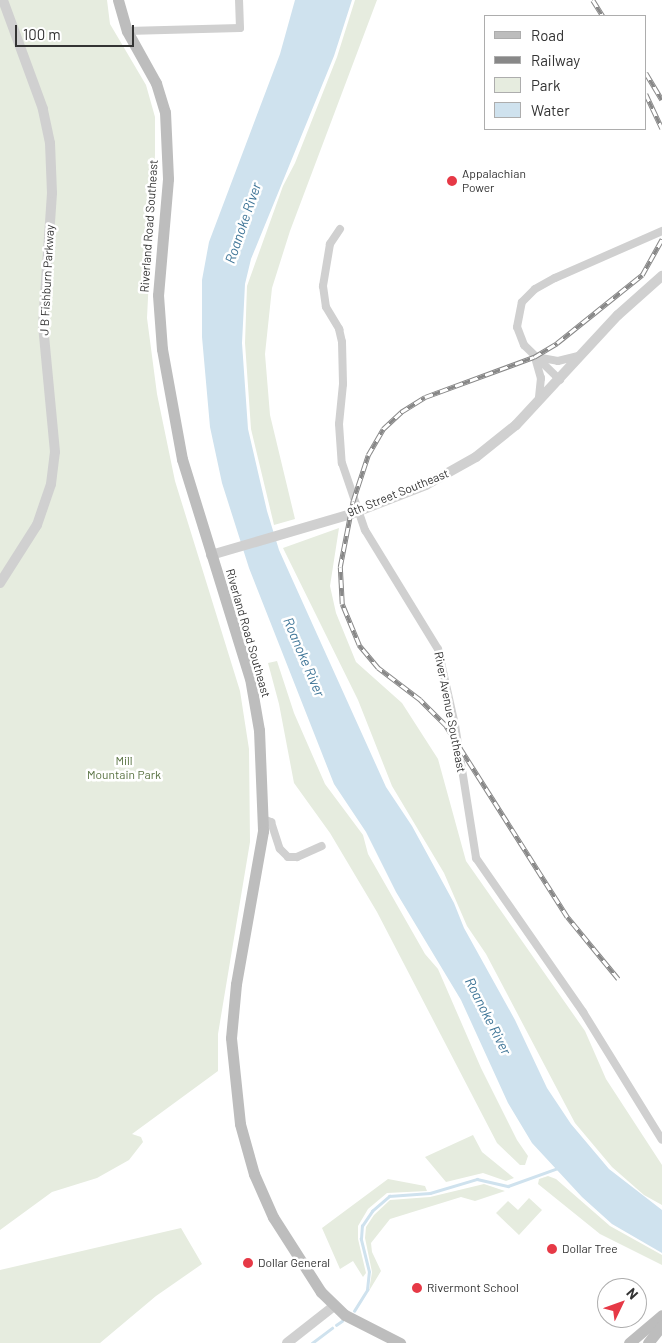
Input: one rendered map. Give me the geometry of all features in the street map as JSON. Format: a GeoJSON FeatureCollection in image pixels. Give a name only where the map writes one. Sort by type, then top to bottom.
{"type":"FeatureCollection","features":[{"type":"Feature","properties":{"kind":"main road","name":"Riverland Road Southeast"},"geometry":{"type":"LineString","coordinates":[[118,0],[127,30],[156,83],[165,112],[168,171],[158,269],[159,322],[182,459],[255,701],[262,761],[263,819],[260,860],[232,1013],[235,1092],[247,1149],[263,1196],[284,1238],[334,1306],[359,1324],[400,1343]]}},
{"type":"Feature","properties":{"kind":"main road"},"geometry":{"type":"LineString","coordinates":[[640,1340],[662,1315]]}},
{"type":"Feature","properties":{"kind":"main road"},"geometry":{"type":"LineString","coordinates":[[629,1343],[640,1340],[662,1325]]}},
{"type":"Feature","properties":{"kind":"street","name":"J B Fishburn Parkway"},"geometry":{"type":"LineString","coordinates":[[0,583],[37,525],[51,484],[55,452],[43,325],[52,194],[50,143],[38,96],[3,0]]}},
{"type":"Feature","properties":{"kind":"street"},"geometry":{"type":"LineString","coordinates":[[127,30],[240,28],[239,0]]}},
{"type":"Feature","properties":{"kind":"street","name":"River Avenue Southeast"},"geometry":{"type":"LineString","coordinates":[[340,230],[330,244],[323,286],[326,307],[339,329],[342,342],[340,442],[346,479],[357,511],[370,539],[438,649],[455,725],[473,846],[482,869],[583,1012],[662,1140]]}},
{"type":"Feature","properties":{"kind":"street"},"geometry":{"type":"LineString","coordinates":[[560,380],[534,357],[524,345],[517,327],[519,311],[528,295],[555,278],[662,231]]}},
{"type":"Feature","properties":{"kind":"street","name":"9th Street Southeast"},"geometry":{"type":"LineString","coordinates":[[211,555],[357,511],[448,474],[496,442],[535,406],[635,297],[662,276]]}},
{"type":"Feature","properties":{"kind":"street"},"geometry":{"type":"LineString","coordinates":[[534,357],[569,360],[590,347]]}},
{"type":"Feature","properties":{"kind":"street"},"geometry":{"type":"LineString","coordinates":[[534,357],[542,389],[535,406]]}},
{"type":"Feature","properties":{"kind":"street"},"geometry":{"type":"LineString","coordinates":[[263,819],[271,822],[280,849],[288,857],[297,857],[322,846]]}},
{"type":"Feature","properties":{"kind":"street"},"geometry":{"type":"LineString","coordinates":[[287,1343],[334,1306]]}},
{"type":"Feature","properties":{"kind":"green space","name":"Mill Mountain Park"},"geometry":{"type":"Polygon","coordinates":[[[0,0],[107,0],[110,24],[146,85],[155,117],[155,155],[147,318],[157,394],[175,481],[240,691],[249,749],[250,842],[218,1034],[218,1071],[132,1134],[141,1137],[143,1142],[129,1160],[97,1178],[52,1192],[0,1230],[0,0]]]}},
{"type":"Feature","properties":{"kind":"green space"},"geometry":{"type":"Polygon","coordinates":[[[355,0],[377,0],[290,231],[272,288],[265,354],[270,415],[295,519],[274,525],[251,429],[245,343],[247,286],[283,186],[295,163],[337,57],[355,0]]]}},
{"type":"Feature","properties":{"kind":"green space"},"geometry":{"type":"Polygon","coordinates":[[[339,528],[330,586],[336,613],[356,662],[402,703],[438,759],[466,861],[585,1031],[606,1079],[662,1165],[662,1205],[644,1195],[612,1167],[575,1123],[486,954],[467,926],[444,873],[392,786],[358,700],[283,548],[339,528]]]}},
{"type":"Feature","properties":{"kind":"green space"},"geometry":{"type":"Polygon","coordinates":[[[277,661],[294,713],[325,784],[363,835],[368,854],[425,954],[438,969],[481,1068],[517,1140],[528,1156],[525,1165],[520,1165],[497,1143],[377,912],[330,833],[294,783],[279,704],[268,663],[277,661]]]}},
{"type":"Feature","properties":{"kind":"green space"},"geometry":{"type":"Polygon","coordinates":[[[473,1135],[482,1152],[514,1178],[506,1181],[483,1173],[446,1182],[425,1157],[473,1135]]]}},
{"type":"Feature","properties":{"kind":"green space"},"geometry":{"type":"Polygon","coordinates":[[[548,1176],[556,1179],[610,1226],[662,1255],[662,1265],[600,1234],[538,1184],[539,1179],[548,1176]]]}},
{"type":"Feature","properties":{"kind":"green space"},"geometry":{"type":"Polygon","coordinates":[[[388,1179],[425,1186],[427,1191],[387,1193],[368,1209],[358,1226],[358,1239],[366,1273],[363,1277],[353,1261],[340,1269],[322,1228],[388,1179]]]}},
{"type":"Feature","properties":{"kind":"green space"},"geometry":{"type":"Polygon","coordinates":[[[484,1184],[505,1191],[475,1201],[461,1197],[390,1219],[371,1243],[372,1252],[381,1271],[369,1291],[372,1272],[365,1238],[366,1227],[374,1215],[390,1200],[430,1197],[484,1184]]]}},
{"type":"Feature","properties":{"kind":"green space"},"geometry":{"type":"Polygon","coordinates":[[[529,1198],[542,1210],[519,1235],[496,1213],[508,1201],[518,1210],[529,1198]]]}},
{"type":"Feature","properties":{"kind":"green space"},"geometry":{"type":"Polygon","coordinates":[[[181,1228],[202,1264],[156,1296],[100,1343],[0,1343],[0,1270],[181,1228]]]}},
{"type":"Feature","properties":{"kind":"water","name":"Roanoke River"},"geometry":{"type":"Polygon","coordinates":[[[295,0],[352,0],[334,56],[251,259],[245,284],[242,343],[248,429],[267,511],[279,550],[386,787],[412,826],[454,903],[464,928],[515,1020],[547,1088],[571,1124],[609,1169],[662,1210],[662,1253],[612,1224],[582,1197],[532,1143],[508,1103],[461,1000],[396,892],[366,832],[334,784],[249,568],[222,483],[210,427],[202,337],[202,280],[209,242],[280,54],[295,0]]]}},
{"type":"Feature","properties":{"kind":"waterway"},"geometry":{"type":"LineString","coordinates":[[354,1311],[367,1290],[369,1272],[361,1239],[362,1226],[372,1211],[389,1196],[430,1193],[477,1179],[508,1186],[558,1168]]}},
{"type":"Feature","properties":{"kind":"waterway"},"geometry":{"type":"LineString","coordinates":[[336,1325],[342,1321]]}},
{"type":"Feature","properties":{"kind":"waterway"},"geometry":{"type":"LineString","coordinates":[[312,1343],[332,1328]]}},
{"type":"Feature","properties":{"kind":"railway"},"geometry":{"type":"LineString","coordinates":[[593,0],[602,15]]}},
{"type":"Feature","properties":{"kind":"railway"},"geometry":{"type":"LineString","coordinates":[[647,75],[662,100]]}},
{"type":"Feature","properties":{"kind":"railway"},"geometry":{"type":"LineString","coordinates":[[647,96],[662,129]]}},
{"type":"Feature","properties":{"kind":"railway"},"geometry":{"type":"LineString","coordinates":[[618,979],[567,917],[446,726],[420,700],[378,668],[359,645],[342,604],[340,567],[353,501],[368,455],[383,429],[401,412],[425,397],[534,357],[557,343],[642,275],[662,239]]}},
{"type":"Feature","properties":{"kind":"place","name":"Appalachian Power"},"geometry":{"type":"Point","coordinates":[452,181]}},
{"type":"Feature","properties":{"kind":"place","name":"Dollar Tree"},"geometry":{"type":"Point","coordinates":[552,1249]}},
{"type":"Feature","properties":{"kind":"place","name":"Dollar General"},"geometry":{"type":"Point","coordinates":[248,1263]}},
{"type":"Feature","properties":{"kind":"place","name":"Rivermont School"},"geometry":{"type":"Point","coordinates":[417,1288]}}]}
